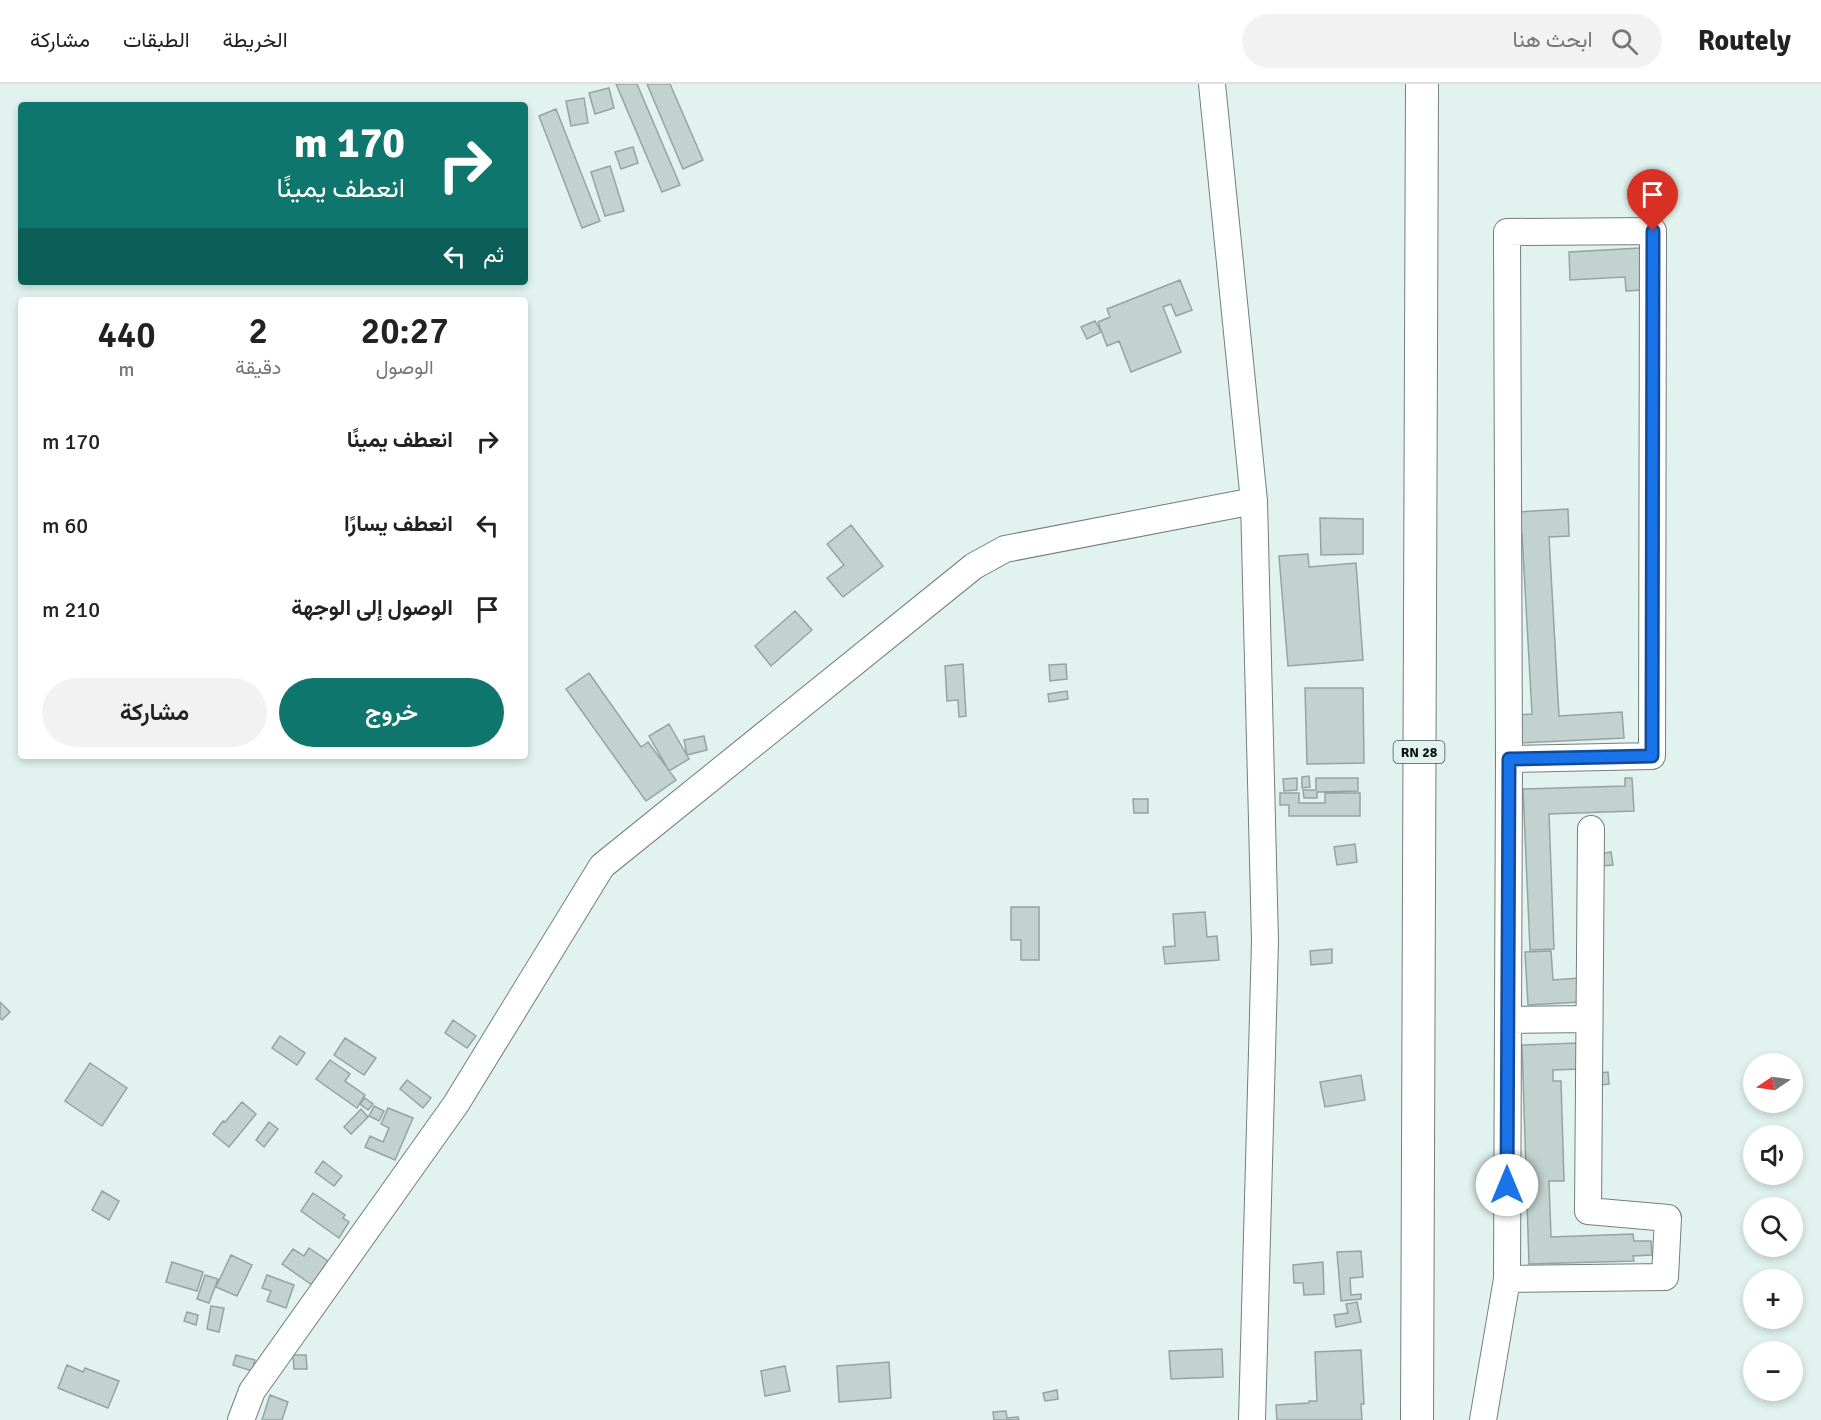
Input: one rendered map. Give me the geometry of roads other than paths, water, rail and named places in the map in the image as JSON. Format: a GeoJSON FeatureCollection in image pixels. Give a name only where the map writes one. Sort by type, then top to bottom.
{"type":"FeatureCollection","features":[{"type":"Feature","properties":{"kind":"main road","name":"RN 28"},"geometry":{"type":"LineString","coordinates":[[1417,1420],[1422,84]]}},
{"type":"Feature","properties":{"kind":"main road","name":"RN 28"},"geometry":{"type":"LineString","coordinates":[[1437,1420],[1441,84]]}},
{"type":"Feature","properties":{"kind":"street"},"geometry":{"type":"LineString","coordinates":[[1212,84],[1254,501],[1265,941],[1252,1420]]}},
{"type":"Feature","properties":{"kind":"street"},"geometry":{"type":"LineString","coordinates":[[1483,1420],[1507,1279],[1509,759],[1507,232],[1653,231],[1652,756],[1509,759]]}},
{"type":"Feature","properties":{"kind":"street"},"geometry":{"type":"LineString","coordinates":[[241,1420],[252,1390],[456,1104],[602,866],[974,566],[1005,549],[1254,501]]}},
{"type":"Feature","properties":{"kind":"street"},"geometry":{"type":"LineString","coordinates":[[1507,1279],[1665,1277],[1668,1218],[1588,1211],[1591,829]]}},
{"type":"Feature","properties":{"kind":"street"},"geometry":{"type":"LineString","coordinates":[[1508,1020],[1589,1019]]}}]}
